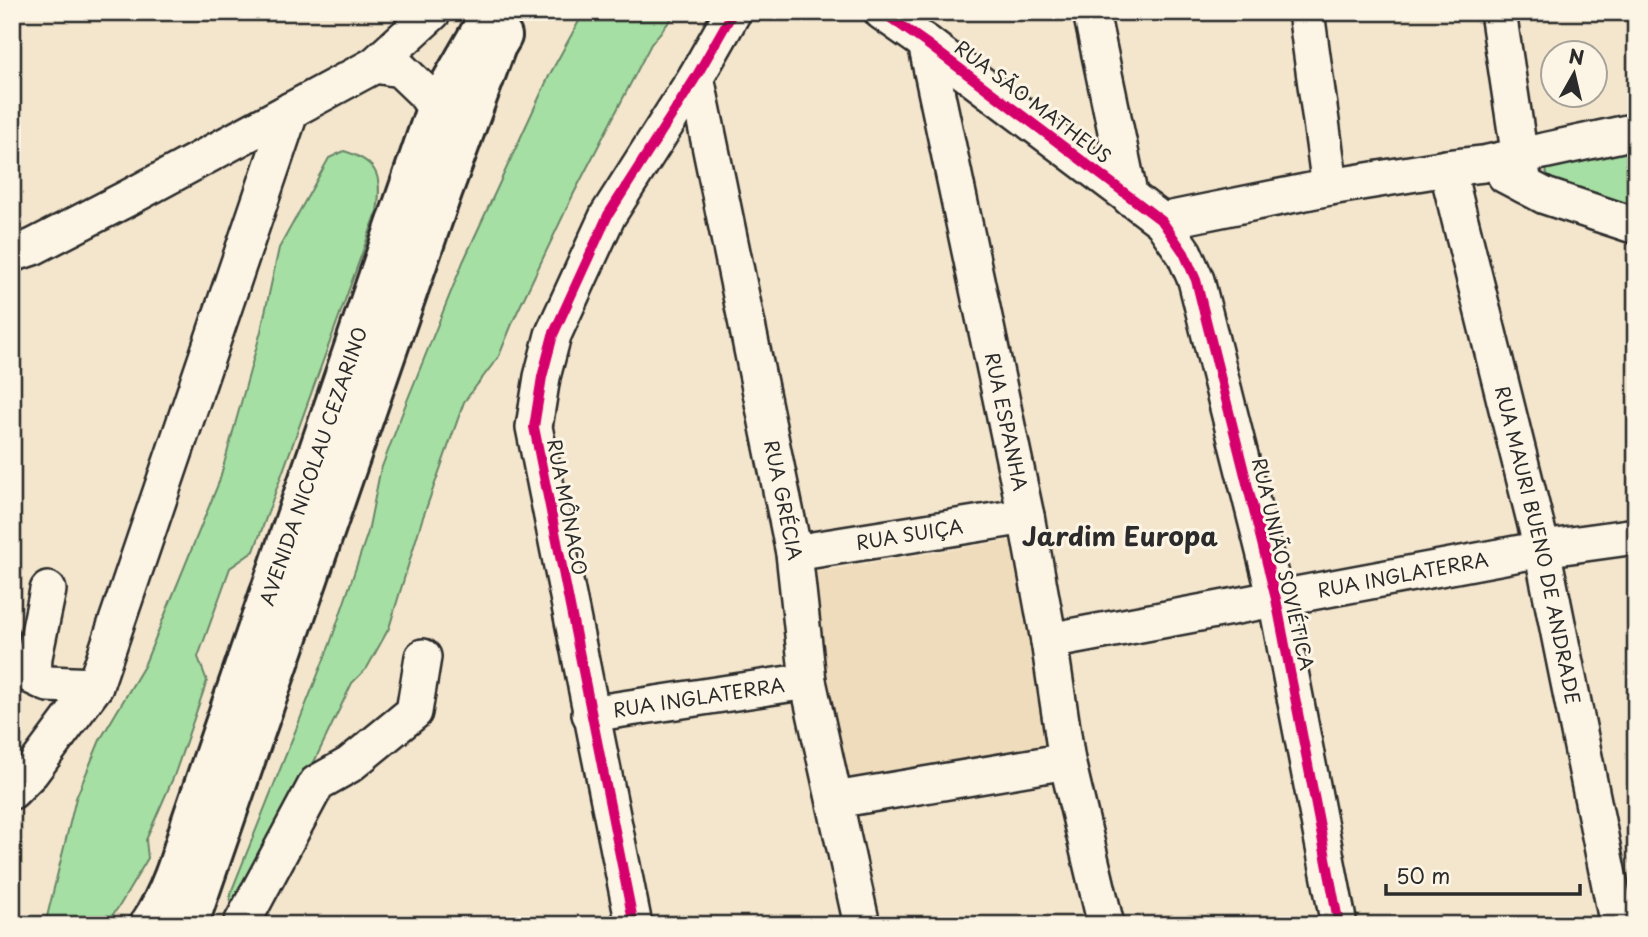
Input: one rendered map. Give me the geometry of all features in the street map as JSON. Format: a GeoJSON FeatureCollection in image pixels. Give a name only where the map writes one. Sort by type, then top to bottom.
{"type":"FeatureCollection","features":[{"type":"Feature","properties":{"kind":"main road","name":"AVENIDA NICOLAU CEZARINO"},"geometry":{"type":"LineString","coordinates":[[149,925],[157,914],[180,862],[191,823],[436,109],[492,12]]}},
{"type":"Feature","properties":{"kind":"main road","name":"AVENIDA NICOLAU CEZARINO"},"geometry":{"type":"LineString","coordinates":[[188,925],[442,192],[496,46],[513,12]]}},
{"type":"Feature","properties":{"kind":"street"},"geometry":{"type":"LineString","coordinates":[[12,254],[33,247],[106,210],[375,65],[433,12]]}},
{"type":"Feature","properties":{"kind":"street","name":"RUA MÔNACO"},"geometry":{"type":"LineString","coordinates":[[634,925],[534,427],[542,377],[553,335],[608,215],[696,77],[733,12]]}},
{"type":"Feature","properties":{"kind":"street","name":"RUA SÃO MATHEUS"},"geometry":{"type":"LineString","coordinates":[[882,12],[1161,221]]}},
{"type":"Feature","properties":{"kind":"street"},"geometry":{"type":"LineString","coordinates":[[1091,12],[1130,198]]}},
{"type":"Feature","properties":{"kind":"street"},"geometry":{"type":"LineString","coordinates":[[1306,12],[1330,187]]}},
{"type":"Feature","properties":{"kind":"street"},"geometry":{"type":"LineString","coordinates":[[1498,12],[1522,170],[1545,196],[1636,226]]}},
{"type":"Feature","properties":{"kind":"street","name":"RUA ESPANHA"},"geometry":{"type":"LineString","coordinates":[[926,43],[1026,516],[1067,761],[1106,925]]}},
{"type":"Feature","properties":{"kind":"street"},"geometry":{"type":"LineString","coordinates":[[375,65],[400,69],[436,109]]}},
{"type":"Feature","properties":{"kind":"street","name":"RUA GRÉCIA"},"geometry":{"type":"LineString","coordinates":[[696,77],[794,553],[808,681],[862,925]]}},
{"type":"Feature","properties":{"kind":"street"},"geometry":{"type":"LineString","coordinates":[[12,791],[31,772],[95,686],[292,110]]}},
{"type":"Feature","properties":{"kind":"street"},"geometry":{"type":"LineString","coordinates":[[1161,221],[1330,187],[1447,168],[1483,164],[1522,170],[1636,131]]}},
{"type":"Feature","properties":{"kind":"street","name":"RUA MAURI BUENO DE ANDRADE"},"geometry":{"type":"LineString","coordinates":[[1447,168],[1542,549],[1618,925]]}},
{"type":"Feature","properties":{"kind":"street","name":"RUA UNIÃO SOVIÉTICA"},"geometry":{"type":"LineString","coordinates":[[1161,221],[1184,253],[1196,280],[1276,599],[1339,925]]}},
{"type":"Feature","properties":{"kind":"street","name":"RUA SUIÇA"},"geometry":{"type":"LineString","coordinates":[[794,553],[1026,516]]}},
{"type":"Feature","properties":{"kind":"street","name":"RUA INGLATERRA"},"geometry":{"type":"LineString","coordinates":[[1049,641],[1542,549],[1636,536]]}},
{"type":"Feature","properties":{"kind":"street"},"geometry":{"type":"LineString","coordinates":[[48,590],[34,657],[33,677],[48,684],[95,686]]}},
{"type":"Feature","properties":{"kind":"street"},"geometry":{"type":"LineString","coordinates":[[241,925],[317,783],[349,765],[414,712],[423,657]]}},
{"type":"Feature","properties":{"kind":"street","name":"RUA INGLATERRA"},"geometry":{"type":"LineString","coordinates":[[590,714],[808,681]]}},
{"type":"Feature","properties":{"kind":"street"},"geometry":{"type":"LineString","coordinates":[[835,800],[1067,761]]}},
{"type":"Feature","properties":{"kind":"shaded area"},"geometry":{"type":"Polygon","coordinates":[[[1013,540],[1035,649],[1049,752],[846,780],[810,573],[1013,540]]]}},
{"type":"Feature","properties":{"kind":"green space"},"geometry":{"type":"Polygon","coordinates":[[[584,12],[677,12],[651,44],[573,195],[499,356],[464,402],[422,520],[389,628],[367,668],[352,683],[252,891],[232,924],[230,895],[330,644],[368,532],[380,472],[405,406],[463,262],[550,74],[584,12]]]}},
{"type":"Feature","properties":{"kind":"green space"},"geometry":{"type":"Polygon","coordinates":[[[1636,144],[1636,213],[1554,183],[1547,175],[1546,166],[1636,144]]]}},
{"type":"Feature","properties":{"kind":"green space"},"geometry":{"type":"Polygon","coordinates":[[[344,151],[365,160],[376,173],[379,190],[377,212],[254,551],[230,568],[198,657],[207,681],[174,776],[146,840],[148,858],[105,925],[45,925],[76,798],[100,740],[144,666],[219,482],[261,331],[279,248],[329,158],[344,151]]]}},
{"type":"Feature","properties":{"kind":"cycle path"},"geometry":{"type":"LineString","coordinates":[[634,925],[534,427],[542,377],[553,335],[608,215],[696,77],[733,12]]}},
{"type":"Feature","properties":{"kind":"cycle path"},"geometry":{"type":"LineString","coordinates":[[882,12],[1162,221],[1184,253],[1196,280],[1276,599],[1339,925]]}},
{"type":"Feature","properties":{"kind":"district","name":"Jardim Europa"},"geometry":{"type":"Point","coordinates":[1120,537]}}]}
